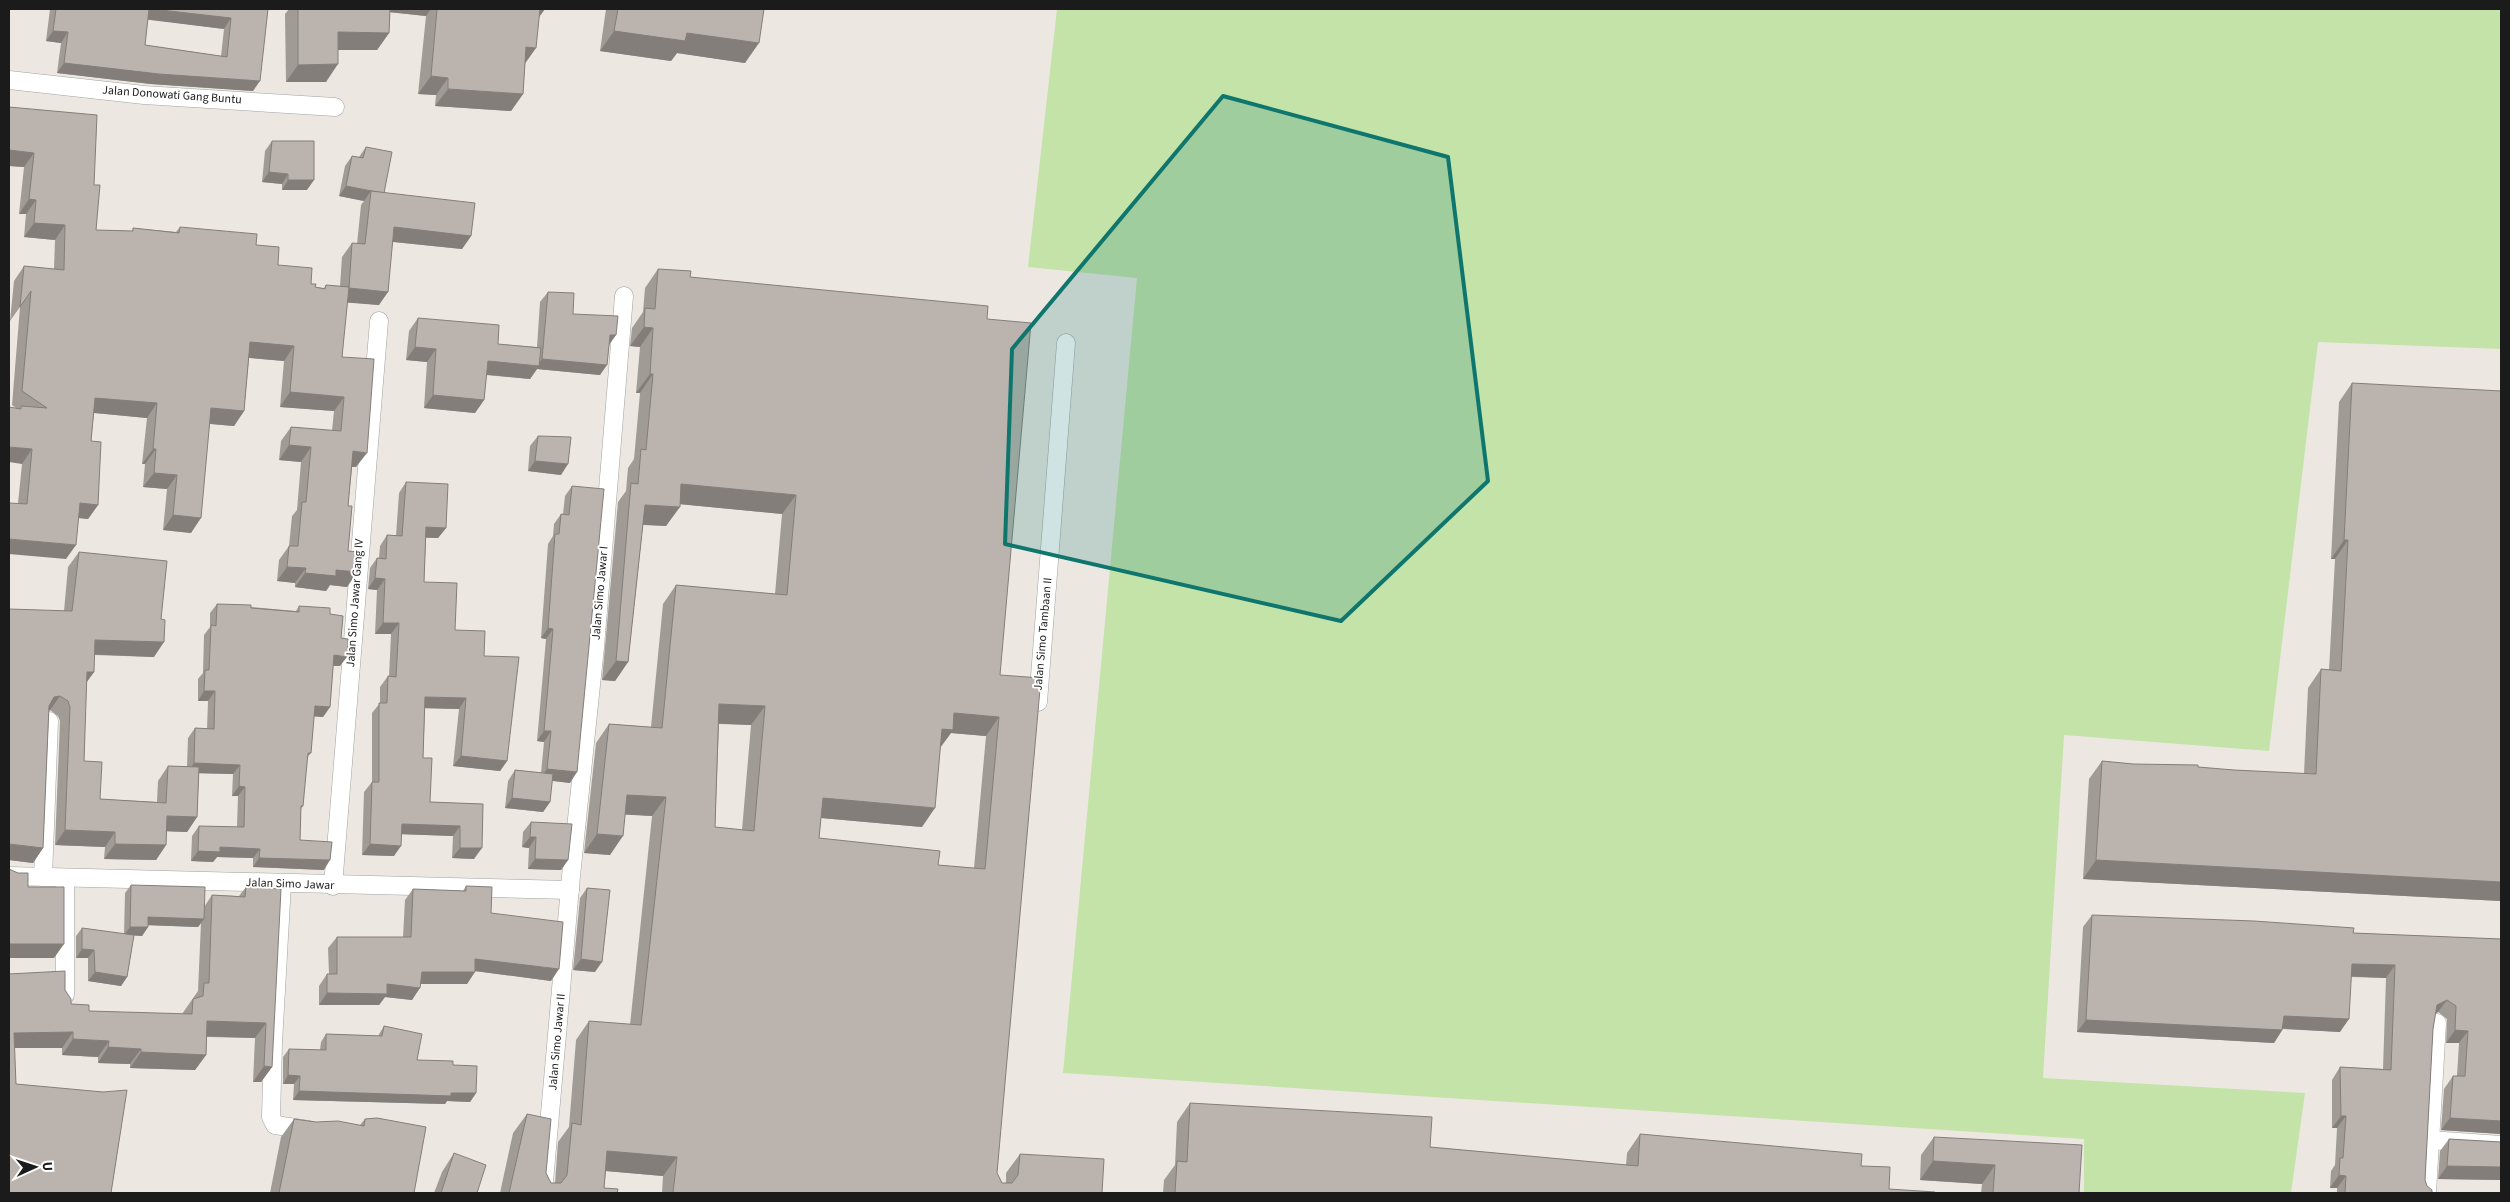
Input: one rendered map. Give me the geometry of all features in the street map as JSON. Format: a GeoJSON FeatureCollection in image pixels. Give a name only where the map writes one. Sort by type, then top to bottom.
{"type":"FeatureCollection","features":[{"type":"Feature","properties":{"kind":"street","name":"Jalan Donowati Gang Buntu"},"geometry":{"type":"LineString","coordinates":[[9,80],[144,94],[335,107]]}},
{"type":"Feature","properties":{"kind":"street","name":"Jalan Simo Jawar I"},"geometry":{"type":"LineString","coordinates":[[570,890],[596,637],[624,296]]}},
{"type":"Feature","properties":{"kind":"street","name":"Jalan Simo Jawar Gang IV"},"geometry":{"type":"LineString","coordinates":[[333,886],[378,321]]}},
{"type":"Feature","properties":{"kind":"street","name":"Jalan Simo Tambaan II"},"geometry":{"type":"LineString","coordinates":[[1036,721],[1066,343]]}},
{"type":"Feature","properties":{"kind":"street"},"geometry":{"type":"LineString","coordinates":[[43,877],[48,721]]}},
{"type":"Feature","properties":{"kind":"street","name":"Jalan Simo Jawar"},"geometry":{"type":"LineString","coordinates":[[9,876],[333,886],[570,890]]}},
{"type":"Feature","properties":{"kind":"street"},"geometry":{"type":"LineString","coordinates":[[64,1005],[65,878]]}},
{"type":"Feature","properties":{"kind":"street"},"geometry":{"type":"LineString","coordinates":[[282,884],[271,1117],[275,1125],[281,1127],[305,1130],[324,1128]]}},
{"type":"Feature","properties":{"kind":"street","name":"Jalan Simo Jawar II"},"geometry":{"type":"LineString","coordinates":[[543,1193],[570,890]]}},
{"type":"Feature","properties":{"kind":"street"},"geometry":{"type":"LineString","coordinates":[[2427,1193],[2437,1023]]}},
{"type":"Feature","properties":{"kind":"street"},"geometry":{"type":"LineString","coordinates":[[2430,1140],[2501,1144]]}},
{"type":"Feature","properties":{"kind":"highlighted area"},"geometry":{"type":"Polygon","coordinates":[[[1223,96],[1448,157],[1488,481],[1341,621],[1005,544],[1012,349],[1223,96]]]}},
{"type":"Feature","properties":{"kind":"green space"},"geometry":{"type":"Polygon","coordinates":[[[1057,9],[2501,9],[2501,349],[2318,342],[2269,751],[2064,735],[2043,1078],[2305,1093],[2291,1193],[2084,1193],[2084,1139],[1063,1073],[1137,278],[1028,267],[1057,9]]]}},
{"type":"Feature","properties":{"kind":"building"},"geometry":{"type":"Polygon","coordinates":[[[56,9],[149,9],[145,45],[227,57],[231,18],[152,9],[268,9],[260,81],[159,74],[64,63],[68,32],[53,31],[56,9]]]}},
{"type":"Feature","properties":{"kind":"building"},"geometry":{"type":"Polygon","coordinates":[[[298,9],[390,9],[389,33],[338,32],[338,64],[298,65],[298,9]]]}},
{"type":"Feature","properties":{"kind":"building"},"geometry":{"type":"Polygon","coordinates":[[[437,9],[540,9],[536,48],[526,47],[523,94],[448,89],[448,78],[431,76],[437,9]]]}},
{"type":"Feature","properties":{"kind":"building"},"geometry":{"type":"Polygon","coordinates":[[[618,9],[764,9],[759,43],[687,33],[685,41],[614,31],[618,9]]]}},
{"type":"Feature","properties":{"kind":"building"},"geometry":{"type":"Polygon","coordinates":[[[9,107],[97,115],[94,185],[100,185],[96,230],[133,231],[133,228],[179,233],[180,227],[257,234],[256,245],[279,247],[278,265],[312,268],[311,284],[316,284],[315,287],[325,289],[326,285],[349,287],[342,357],[374,359],[367,453],[353,451],[348,506],[352,506],[348,551],[359,552],[357,572],[336,570],[336,576],[305,573],[306,568],[287,567],[289,546],[298,546],[302,502],[306,502],[311,447],[289,445],[291,427],[341,431],[344,397],[290,392],[294,346],[250,342],[244,411],[211,408],[201,518],[173,515],[177,475],[154,473],[156,449],[153,449],[157,403],[95,398],[91,441],[101,442],[98,505],[80,503],[76,545],[9,539],[9,503],[27,504],[32,449],[9,447],[9,407],[21,409],[21,406],[47,408],[22,391],[31,291],[20,307],[24,266],[64,270],[65,225],[34,223],[36,200],[29,199],[34,153],[9,150],[9,107]]]}},
{"type":"Feature","properties":{"kind":"building"},"geometry":{"type":"Polygon","coordinates":[[[272,141],[314,141],[314,180],[288,180],[288,174],[269,172],[272,141]]]}},
{"type":"Feature","properties":{"kind":"building"},"geometry":{"type":"Polygon","coordinates":[[[366,147],[392,152],[384,193],[346,186],[352,156],[363,158],[366,147]]]}},
{"type":"Feature","properties":{"kind":"building"},"geometry":{"type":"Polygon","coordinates":[[[371,191],[475,203],[471,236],[394,227],[388,292],[349,288],[352,243],[365,244],[371,191]]]}},
{"type":"Feature","properties":{"kind":"building"},"geometry":{"type":"Polygon","coordinates":[[[658,269],[691,271],[690,277],[988,306],[987,319],[1031,323],[1000,675],[1041,678],[997,1173],[1002,1183],[1012,1183],[1018,1175],[1020,1154],[1104,1159],[1102,1193],[673,1193],[677,1157],[607,1151],[604,1188],[618,1189],[617,1193],[509,1193],[527,1114],[551,1119],[546,1173],[551,1183],[561,1183],[567,1175],[572,1123],[581,1125],[589,1021],[641,1025],[666,797],[627,795],[623,836],[597,834],[609,724],[662,728],[676,585],[787,595],[796,495],[681,484],[680,507],[645,505],[628,662],[616,661],[631,483],[638,484],[641,449],[646,450],[653,374],[650,374],[653,328],[644,327],[645,308],[655,309],[658,269]],[[719,704],[715,827],[754,831],[765,706],[719,704]],[[954,713],[953,730],[942,729],[935,808],[823,798],[819,838],[940,851],[938,865],[985,869],[999,717],[954,713]]]}},
{"type":"Feature","properties":{"kind":"building"},"geometry":{"type":"Polygon","coordinates":[[[548,292],[574,293],[573,314],[618,316],[616,335],[610,335],[607,365],[542,359],[548,292]]]}},
{"type":"Feature","properties":{"kind":"building"},"geometry":{"type":"Polygon","coordinates":[[[418,318],[499,325],[498,344],[541,348],[539,366],[488,361],[484,400],[433,395],[436,349],[415,347],[418,318]]]}},
{"type":"Feature","properties":{"kind":"building"},"geometry":{"type":"Polygon","coordinates":[[[2352,383],[2501,391],[2501,882],[2096,860],[2102,761],[2133,764],[2198,765],[2198,767],[2234,770],[2316,774],[2321,669],[2341,671],[2348,540],[2344,540],[2352,383]]]}},
{"type":"Feature","properties":{"kind":"building"},"geometry":{"type":"Polygon","coordinates":[[[538,436],[571,437],[568,464],[535,461],[538,436]]]}},
{"type":"Feature","properties":{"kind":"building"},"geometry":{"type":"Polygon","coordinates":[[[406,482],[448,484],[446,528],[426,527],[424,582],[457,583],[455,630],[485,631],[484,656],[519,657],[507,761],[461,756],[466,698],[425,697],[423,758],[432,758],[430,802],[483,804],[482,848],[460,848],[460,826],[402,824],[401,846],[370,844],[372,782],[379,782],[379,703],[387,703],[388,676],[396,677],[399,623],[383,623],[385,579],[375,578],[377,558],[386,559],[387,535],[402,536],[406,482]]]}},
{"type":"Feature","properties":{"kind":"building"},"geometry":{"type":"Polygon","coordinates":[[[572,486],[604,489],[577,772],[547,769],[551,731],[544,731],[553,629],[548,628],[555,534],[559,534],[561,514],[569,515],[572,486]]]}},
{"type":"Feature","properties":{"kind":"building"},"geometry":{"type":"Polygon","coordinates":[[[79,552],[167,561],[161,619],[165,620],[164,642],[95,640],[94,672],[87,672],[84,761],[102,762],[100,799],[166,803],[168,766],[199,767],[197,817],[167,816],[166,845],[115,844],[115,832],[65,830],[70,707],[68,701],[60,696],[54,697],[49,706],[43,848],[9,844],[9,609],[72,611],[79,552]]]}},
{"type":"Feature","properties":{"kind":"building"},"geometry":{"type":"Polygon","coordinates":[[[217,604],[251,605],[251,608],[299,612],[299,606],[330,608],[330,614],[343,616],[341,638],[348,639],[347,657],[334,655],[330,707],[315,706],[311,753],[308,753],[303,806],[301,806],[300,840],[332,842],[330,860],[259,858],[260,849],[220,847],[220,852],[198,851],[199,826],[244,827],[245,787],[239,786],[240,765],[194,763],[195,728],[214,729],[215,691],[204,691],[205,670],[209,670],[211,625],[216,626],[217,604]]]}},
{"type":"Feature","properties":{"kind":"building"},"geometry":{"type":"Polygon","coordinates":[[[515,770],[553,774],[550,802],[512,798],[515,770]]]}},
{"type":"Feature","properties":{"kind":"building"},"geometry":{"type":"Polygon","coordinates":[[[531,822],[572,824],[568,860],[535,859],[536,837],[530,837],[531,822]]]}},
{"type":"Feature","properties":{"kind":"building"},"geometry":{"type":"Polygon","coordinates":[[[9,869],[18,873],[28,873],[28,887],[64,887],[64,944],[9,944],[9,869]]]}},
{"type":"Feature","properties":{"kind":"building"},"geometry":{"type":"Polygon","coordinates":[[[131,885],[205,887],[204,919],[148,917],[148,927],[130,927],[131,885]]]}},
{"type":"Feature","properties":{"kind":"building"},"geometry":{"type":"Polygon","coordinates":[[[466,886],[492,887],[491,913],[563,922],[559,969],[475,959],[475,972],[422,972],[420,988],[387,984],[387,994],[327,993],[327,974],[337,974],[337,937],[411,937],[413,889],[466,891],[466,886]]]}},
{"type":"Feature","properties":{"kind":"building"},"geometry":{"type":"Polygon","coordinates":[[[246,887],[281,889],[272,1067],[264,1066],[266,1023],[207,1021],[206,1055],[141,1052],[141,1049],[108,1047],[109,1041],[73,1039],[73,1032],[14,1033],[16,1084],[103,1092],[127,1090],[111,1193],[9,1193],[9,974],[65,971],[65,990],[71,999],[71,1004],[89,1005],[89,1011],[192,1014],[193,999],[203,996],[204,983],[209,983],[212,895],[245,897],[246,887]]]}},
{"type":"Feature","properties":{"kind":"building"},"geometry":{"type":"Polygon","coordinates":[[[587,888],[610,890],[602,962],[581,959],[587,888]]]}},
{"type":"Feature","properties":{"kind":"building"},"geometry":{"type":"Polygon","coordinates":[[[2092,915],[2254,921],[2354,928],[2353,933],[2501,939],[2501,1121],[2450,1118],[2453,1076],[2465,1076],[2468,1031],[2455,1030],[2456,1006],[2447,1000],[2437,1005],[2433,1029],[2425,1180],[2432,1193],[2345,1193],[2346,1176],[2339,1175],[2340,1158],[2343,1158],[2346,1116],[2341,1116],[2340,1067],[2391,1070],[2395,965],[2352,964],[2349,1019],[2284,1016],[2282,1030],[2086,1020],[2092,915]]]}},
{"type":"Feature","properties":{"kind":"building"},"geometry":{"type":"Polygon","coordinates":[[[82,928],[134,935],[127,977],[95,972],[94,950],[82,949],[82,928]]]}},
{"type":"Feature","properties":{"kind":"building"},"geometry":{"type":"Polygon","coordinates":[[[384,1026],[422,1034],[417,1060],[453,1061],[453,1065],[477,1066],[476,1093],[451,1093],[451,1096],[299,1091],[300,1076],[288,1075],[289,1049],[326,1050],[326,1034],[382,1036],[384,1026]]]}},
{"type":"Feature","properties":{"kind":"building"},"geometry":{"type":"Polygon","coordinates":[[[1190,1103],[1432,1117],[1430,1147],[1638,1166],[1640,1134],[1862,1154],[1861,1166],[1890,1167],[1889,1189],[1935,1193],[1175,1193],[1177,1161],[1187,1162],[1190,1103]]]}},
{"type":"Feature","properties":{"kind":"building"},"geometry":{"type":"Polygon","coordinates":[[[377,1118],[426,1127],[414,1193],[279,1193],[294,1119],[316,1122],[338,1121],[364,1126],[365,1119],[377,1118]]]}},
{"type":"Feature","properties":{"kind":"building"},"geometry":{"type":"Polygon","coordinates":[[[1934,1137],[2082,1145],[2079,1193],[1993,1193],[1995,1165],[1933,1161],[1934,1137]]]}},
{"type":"Feature","properties":{"kind":"building"},"geometry":{"type":"Polygon","coordinates":[[[2449,1139],[2501,1142],[2501,1167],[2447,1166],[2449,1139]]]}},
{"type":"Feature","properties":{"kind":"building"},"geometry":{"type":"Polygon","coordinates":[[[454,1153],[486,1165],[477,1193],[441,1193],[454,1153]]]}}]}
